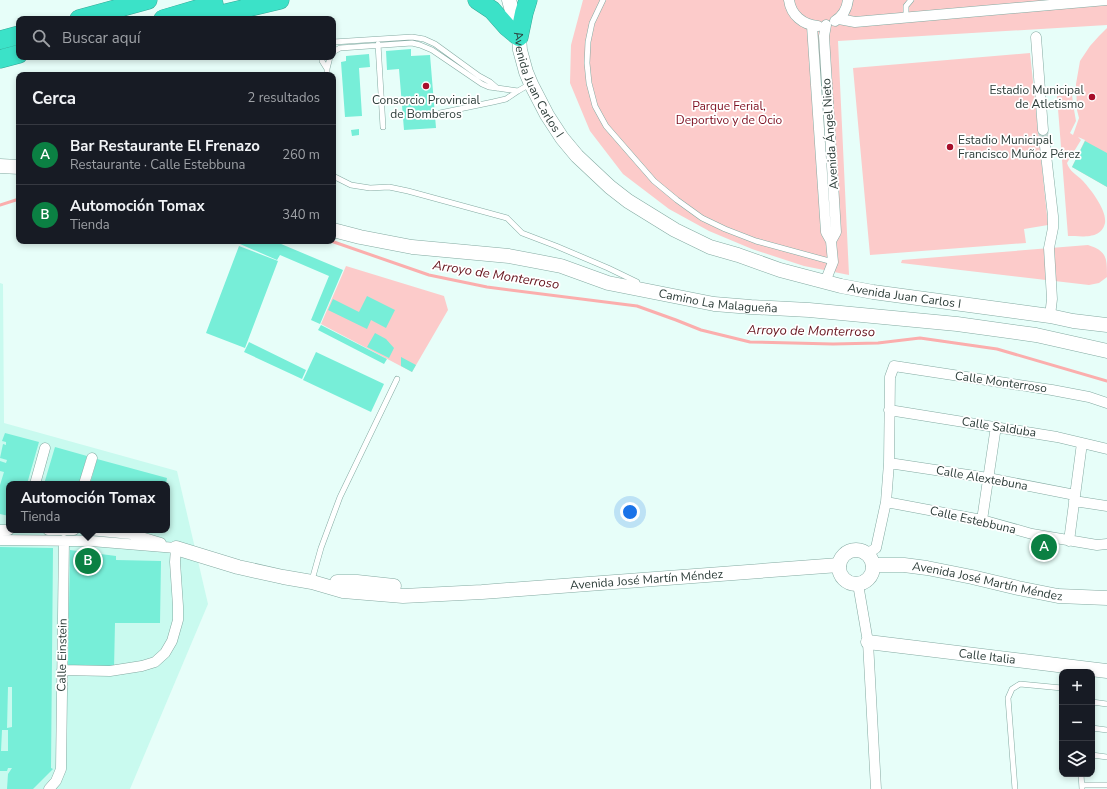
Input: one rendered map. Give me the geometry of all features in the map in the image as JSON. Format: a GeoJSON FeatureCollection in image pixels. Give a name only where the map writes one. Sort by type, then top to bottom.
{"type":"FeatureCollection","features":[{"type":"Feature","properties":{"kind":"highway"},"geometry":{"type":"LineString","coordinates":[[90,16],[148,0]]}},
{"type":"Feature","properties":{"kind":"highway"},"geometry":{"type":"LineString","coordinates":[[173,16],[227,0]]}},
{"type":"Feature","properties":{"kind":"highway"},"geometry":{"type":"LineString","coordinates":[[213,16],[280,0]]}},
{"type":"Feature","properties":{"kind":"highway"},"geometry":{"type":"LineString","coordinates":[[477,0],[492,10],[507,27],[519,37],[528,0]]}},
{"type":"Feature","properties":{"kind":"highway"},"geometry":{"type":"LineString","coordinates":[[0,40],[16,36]]}},
{"type":"Feature","properties":{"kind":"highway"},"geometry":{"type":"LineString","coordinates":[[0,59],[16,55]]}},
{"type":"Feature","properties":{"kind":"street","name":"Avenida Juan Carlos I"},"geometry":{"type":"LineString","coordinates":[[509,0],[519,37],[525,47],[534,82],[573,138],[622,186],[670,218],[716,241],[738,255],[780,270],[825,282],[873,292],[1107,325]]}},
{"type":"Feature","properties":{"kind":"street"},"geometry":{"type":"LineString","coordinates":[[789,0],[792,10],[796,16],[806,24],[812,26],[826,26],[839,19],[847,8],[848,0]]}},
{"type":"Feature","properties":{"kind":"street"},"geometry":{"type":"LineString","coordinates":[[839,19],[854,22],[906,18],[1031,3],[1107,0]]}},
{"type":"Feature","properties":{"kind":"street","name":"Avenida Ángel Nieto"},"geometry":{"type":"LineString","coordinates":[[812,26],[826,232],[831,241],[832,262],[825,282]]}},
{"type":"Feature","properties":{"kind":"street","name":"Avenida Ángel Nieto"},"geometry":{"type":"LineString","coordinates":[[826,26],[824,36],[836,232],[831,241]]}},
{"type":"Feature","properties":{"kind":"street"},"geometry":{"type":"LineString","coordinates":[[1036,37],[1043,130]]}},
{"type":"Feature","properties":{"kind":"street"},"geometry":{"type":"LineString","coordinates":[[1044,146],[1053,216],[1053,228],[1049,248],[1052,299],[1050,316]]}},
{"type":"Feature","properties":{"kind":"street"},"geometry":{"type":"LineString","coordinates":[[0,165],[16,167]]}},
{"type":"Feature","properties":{"kind":"street","name":"Camino La Malagueña"},"geometry":{"type":"LineString","coordinates":[[336,231],[412,247],[516,258],[560,266],[608,283],[714,304],[809,310],[957,324],[1036,334],[1107,351]]}},
{"type":"Feature","properties":{"kind":"street","name":"Avenida Juan Carlos I"},"geometry":{"type":"LineString","coordinates":[[1073,321],[1107,334]]}},
{"type":"Feature","properties":{"kind":"street","name":"Calle Monterroso"},"geometry":{"type":"LineString","coordinates":[[889,410],[890,377],[894,366],[1089,396],[1107,403]]}},
{"type":"Feature","properties":{"kind":"street"},"geometry":{"type":"LineString","coordinates":[[870,559],[876,548],[886,502],[889,463],[889,410]]}},
{"type":"Feature","properties":{"kind":"street","name":"Calle Salduba"},"geometry":{"type":"LineString","coordinates":[[889,410],[996,426],[1057,437],[1107,449]]}},
{"type":"Feature","properties":{"kind":"street"},"geometry":{"type":"LineString","coordinates":[[982,520],[996,426]]}},
{"type":"Feature","properties":{"kind":"street"},"geometry":{"type":"LineString","coordinates":[[1069,541],[1082,443]]}},
{"type":"Feature","properties":{"kind":"street"},"geometry":{"type":"LineString","coordinates":[[36,481],[45,448]]}},
{"type":"Feature","properties":{"kind":"street"},"geometry":{"type":"LineString","coordinates":[[85,481],[92,458]]}},
{"type":"Feature","properties":{"kind":"street","name":"Calle Alextebuna"},"geometry":{"type":"LineString","coordinates":[[889,463],[988,478],[1107,506]]}},
{"type":"Feature","properties":{"kind":"street","name":"Calle Estebbuna"},"geometry":{"type":"LineString","coordinates":[[886,502],[982,520],[1032,534],[1097,545],[1107,544]]}},
{"type":"Feature","properties":{"kind":"street","name":"Avenida José Martín Méndez"},"geometry":{"type":"LineString","coordinates":[[64,540],[69,535],[99,536],[112,533]]}},
{"type":"Feature","properties":{"kind":"street","name":"Avenida José Martín Méndez"},"geometry":{"type":"LineString","coordinates":[[124,533],[148,538],[238,567],[284,577],[312,582],[357,582],[454,593],[839,565]]}},
{"type":"Feature","properties":{"kind":"street","name":"Avenida José Martín Méndez"},"geometry":{"type":"LineString","coordinates":[[0,540],[91,541],[176,548]]}},
{"type":"Feature","properties":{"kind":"street","name":"Calle Einstein"},"geometry":{"type":"LineString","coordinates":[[49,789],[56,781],[61,769],[64,540]]}},
{"type":"Feature","properties":{"kind":"street"},"geometry":{"type":"LineString","coordinates":[[62,670],[110,671],[142,666],[155,662],[165,653],[172,641],[178,620],[175,562],[176,548]]}},
{"type":"Feature","properties":{"kind":"street"},"geometry":{"type":"LineString","coordinates":[[854,549],[862,550],[870,559],[873,572],[870,578],[864,582],[852,584],[841,576],[838,569],[839,562],[842,556],[848,551],[854,549]]}},
{"type":"Feature","properties":{"kind":"street","name":"Avenida José Martín Méndez"},"geometry":{"type":"LineString","coordinates":[[870,559],[927,568],[1058,596],[1105,597]]}},
{"type":"Feature","properties":{"kind":"street"},"geometry":{"type":"LineString","coordinates":[[858,584],[868,642],[876,789]]}},
{"type":"Feature","properties":{"kind":"street","name":"Calle Italia"},"geometry":{"type":"LineString","coordinates":[[868,642],[1107,671]]}},
{"type":"Feature","properties":{"kind":"lane"},"geometry":{"type":"LineString","coordinates":[[603,0],[592,23],[588,42],[587,63],[589,83],[595,106],[606,126],[654,181],[702,218],[725,229],[756,241],[832,262]]}},
{"type":"Feature","properties":{"kind":"lane"},"geometry":{"type":"LineString","coordinates":[[906,18],[906,6],[911,0]]}},
{"type":"Feature","properties":{"kind":"lane"},"geometry":{"type":"LineString","coordinates":[[336,50],[340,48],[412,37],[424,39],[435,44],[497,88],[518,91]]}},
{"type":"Feature","properties":{"kind":"lane"},"geometry":{"type":"LineString","coordinates":[[336,42],[378,43]]}},
{"type":"Feature","properties":{"kind":"lane"},"geometry":{"type":"LineString","coordinates":[[378,43],[383,127]]}},
{"type":"Feature","properties":{"kind":"lane"},"geometry":{"type":"LineString","coordinates":[[322,60],[327,69]]}},
{"type":"Feature","properties":{"kind":"lane"},"geometry":{"type":"LineString","coordinates":[[327,69],[329,60]]}},
{"type":"Feature","properties":{"kind":"lane"},"geometry":{"type":"LineString","coordinates":[[440,113],[506,99],[534,82]]}},
{"type":"Feature","properties":{"kind":"lane"},"geometry":{"type":"LineString","coordinates":[[336,178],[351,185],[370,188],[389,187],[408,191],[507,218],[522,233],[556,246],[637,282],[638,289]]}},
{"type":"Feature","properties":{"kind":"lane"},"geometry":{"type":"LineString","coordinates":[[312,582],[321,548],[340,497],[397,379]]}},
{"type":"Feature","properties":{"kind":"lane"},"geometry":{"type":"LineString","coordinates":[[1015,789],[1008,698],[1012,689],[1020,684],[1059,688]]}},
{"type":"Feature","properties":{"kind":"lane"},"geometry":{"type":"LineString","coordinates":[[1095,702],[1107,704]]}},
{"type":"Feature","properties":{"kind":"lane"},"geometry":{"type":"LineString","coordinates":[[1095,728],[1107,730]]}},
{"type":"Feature","properties":{"kind":"lane"},"geometry":{"type":"LineString","coordinates":[[1095,755],[1107,757]]}},
{"type":"Feature","properties":{"kind":"lane"},"geometry":{"type":"LineString","coordinates":[[1081,777],[1082,787],[1107,785]]}},
{"type":"Feature","properties":{"kind":"shaded area"},"geometry":{"type":"Polygon","coordinates":[[[0,283],[3,284],[4,423],[177,471],[208,604],[130,789],[0,789],[0,283]]]}},
{"type":"Feature","properties":{"kind":"green space","name":"Parque Ferial, Deportivo y de Ocio"},"geometry":{"type":"Polygon","coordinates":[[[583,0],[1107,0],[1107,25],[838,41],[849,275],[804,266],[752,249],[709,231],[669,209],[623,174],[590,131],[570,83],[571,45],[583,0]]]}},
{"type":"Feature","properties":{"kind":"green space"},"geometry":{"type":"Polygon","coordinates":[[[1107,28],[1107,187],[1072,167],[1085,140],[1078,137],[1081,140],[1067,163],[1071,171],[1083,181],[1098,200],[1104,212],[1105,223],[1100,232],[1095,235],[1068,236],[1057,96],[1072,94],[1076,121],[1070,133],[1073,135],[1079,118],[1077,110],[1076,84],[1080,61],[1090,46],[1107,28]]]}},
{"type":"Feature","properties":{"kind":"green space","name":"Estadio Municipal Francisco Muñoz Pérez"},"geometry":{"type":"Polygon","coordinates":[[[1030,53],[1048,225],[1024,229],[1026,243],[870,255],[853,68],[1030,53]]]}},
{"type":"Feature","properties":{"kind":"green space"},"geometry":{"type":"Polygon","coordinates":[[[1088,245],[1099,250],[1105,256],[1107,270],[1107,277],[1099,283],[1089,285],[901,263],[902,260],[1088,245]]]}},
{"type":"Feature","properties":{"kind":"green space"},"geometry":{"type":"Polygon","coordinates":[[[346,266],[444,296],[448,310],[412,372],[321,324],[346,266]]]}},
{"type":"Feature","properties":{"kind":"building"},"geometry":{"type":"Polygon","coordinates":[[[411,49],[411,56],[430,55],[436,128],[404,130],[399,69],[387,70],[386,51],[411,49]]]}},
{"type":"Feature","properties":{"kind":"building"},"geometry":{"type":"Polygon","coordinates":[[[369,54],[370,67],[359,68],[362,116],[345,117],[341,62],[346,61],[346,56],[369,54]]]}},
{"type":"Feature","properties":{"kind":"building"},"geometry":{"type":"Polygon","coordinates":[[[359,129],[359,135],[352,136],[351,130],[359,129]]]}},
{"type":"Feature","properties":{"kind":"building"},"geometry":{"type":"Polygon","coordinates":[[[1085,141],[1107,153],[1107,187],[1072,167],[1085,141]]]}},
{"type":"Feature","properties":{"kind":"building"},"geometry":{"type":"Polygon","coordinates":[[[240,244],[281,244],[343,270],[320,324],[311,320],[329,276],[280,255],[277,260],[240,244]]]}},
{"type":"Feature","properties":{"kind":"building"},"geometry":{"type":"Polygon","coordinates":[[[239,246],[278,261],[245,348],[206,333],[239,246]]]}},
{"type":"Feature","properties":{"kind":"building"},"geometry":{"type":"Polygon","coordinates":[[[367,296],[395,310],[386,328],[371,320],[367,329],[328,310],[333,299],[359,312],[367,296]]]}},
{"type":"Feature","properties":{"kind":"building"},"geometry":{"type":"Polygon","coordinates":[[[321,325],[387,359],[384,364],[318,330],[321,325]]]}},
{"type":"Feature","properties":{"kind":"building"},"geometry":{"type":"Polygon","coordinates":[[[375,333],[386,339],[394,348],[389,358],[367,347],[375,333]]]}},
{"type":"Feature","properties":{"kind":"building"},"geometry":{"type":"Polygon","coordinates":[[[249,342],[306,370],[302,379],[244,352],[249,342]]]}},
{"type":"Feature","properties":{"kind":"building"},"geometry":{"type":"Polygon","coordinates":[[[316,352],[384,384],[371,412],[303,380],[316,352]]]}},
{"type":"Feature","properties":{"kind":"building"},"geometry":{"type":"Polygon","coordinates":[[[401,357],[416,365],[412,372],[401,366],[401,357]]]}},
{"type":"Feature","properties":{"kind":"building"},"geometry":{"type":"Polygon","coordinates":[[[5,433],[39,442],[28,481],[6,481],[6,515],[0,514],[0,485],[4,472],[0,471],[0,461],[6,463],[7,460],[0,458],[3,444],[6,445],[6,442],[2,441],[5,433]]]}},
{"type":"Feature","properties":{"kind":"building"},"geometry":{"type":"Polygon","coordinates":[[[55,447],[87,456],[80,481],[45,481],[55,447]]]}},
{"type":"Feature","properties":{"kind":"building"},"geometry":{"type":"Polygon","coordinates":[[[97,459],[167,478],[166,481],[91,481],[97,459]]]}},
{"type":"Feature","properties":{"kind":"building"},"geometry":{"type":"Polygon","coordinates":[[[0,547],[53,548],[51,768],[53,769],[33,789],[7,789],[8,774],[12,768],[8,768],[7,771],[0,771],[0,547]],[[8,687],[7,728],[12,727],[12,687],[8,687]],[[2,730],[1,751],[8,751],[8,730],[2,730]]]}},
{"type":"Feature","properties":{"kind":"building"},"geometry":{"type":"Polygon","coordinates":[[[70,550],[116,556],[116,560],[161,561],[160,623],[115,623],[114,669],[68,668],[70,550]]]}},
{"type":"Feature","properties":{"kind":"waterway","name":"Arroyo de Monterroso"},"geometry":{"type":"LineString","coordinates":[[0,205],[16,200]]}},
{"type":"Feature","properties":{"kind":"waterway","name":"Arroyo de Monterroso"},"geometry":{"type":"LineString","coordinates":[[336,243],[429,275],[487,287],[637,306],[701,330],[750,342],[833,344],[878,343],[920,338],[997,349],[1107,381]]}},
{"type":"Feature","properties":{"kind":"tunnel"},"geometry":{"type":"LineString","coordinates":[[1043,130],[1045,146]]}},
{"type":"Feature","properties":{"kind":"place","name":"Consorcio Provincial de Bomberos"},"geometry":{"type":"Point","coordinates":[426,86]}},
{"type":"Feature","properties":{"kind":"place","name":"Estadio Municipal de Atletismo"},"geometry":{"type":"Point","coordinates":[1092,97]}},
{"type":"Feature","properties":{"kind":"place","name":"Estadio Municipal Francisco Muñoz Pérez"},"geometry":{"type":"Point","coordinates":[950,147]}},
{"type":"Feature","properties":{"kind":"place","name":"Bar Restaurante El Frenazo"},"geometry":{"type":"Point","coordinates":[1044,547]}},
{"type":"Feature","properties":{"kind":"place","name":"Automoción Tomax"},"geometry":{"type":"Point","coordinates":[88,561]}}]}
